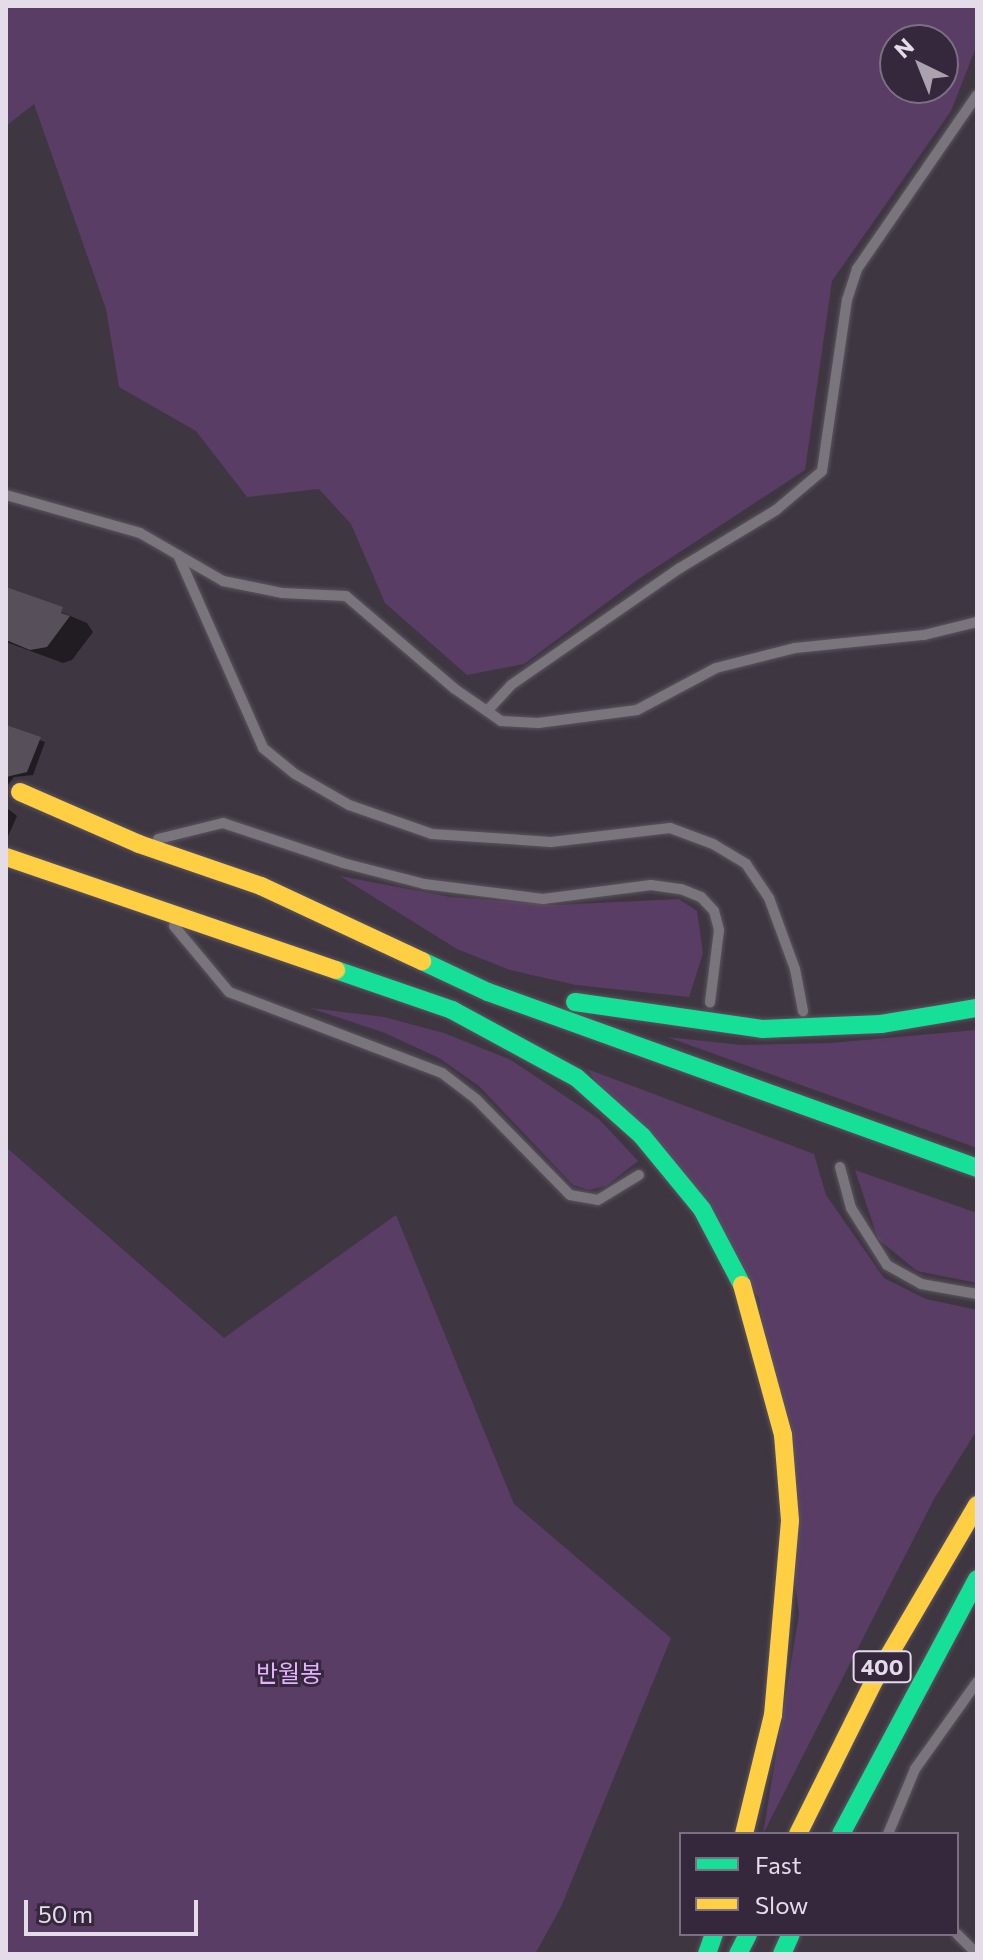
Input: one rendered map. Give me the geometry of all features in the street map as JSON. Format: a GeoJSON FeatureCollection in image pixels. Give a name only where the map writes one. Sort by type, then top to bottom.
{"type":"FeatureCollection","features":[{"type":"Feature","properties":{"kind":"highway"},"geometry":{"type":"LineString","coordinates":[[20,792],[139,844],[261,886],[465,978],[488,992],[977,1168]]}},
{"type":"Feature","properties":{"kind":"highway"},"geometry":{"type":"LineString","coordinates":[[6,857],[452,1010],[577,1078],[642,1136],[702,1209],[740,1279],[783,1435],[790,1521],[773,1715],[744,1832]]}},
{"type":"Feature","properties":{"kind":"highway"},"geometry":{"type":"LineString","coordinates":[[465,978],[617,1012],[762,1029],[881,1024],[977,1008]]}},
{"type":"Feature","properties":{"kind":"highway"},"geometry":{"type":"LineString","coordinates":[[452,1010],[473,1009],[531,1030]]}},
{"type":"Feature","properties":{"kind":"highway","name":"400"},"geometry":{"type":"LineString","coordinates":[[799,1832],[875,1679],[977,1505]]}},
{"type":"Feature","properties":{"kind":"highway","name":"400"},"geometry":{"type":"LineString","coordinates":[[842,1832],[977,1579]]}},
{"type":"Feature","properties":{"kind":"highway"},"geometry":{"type":"LineString","coordinates":[[738,1954],[747,1936]]}},
{"type":"Feature","properties":{"kind":"lane"},"geometry":{"type":"LineString","coordinates":[[487,711],[511,685],[680,568],[776,510],[822,471],[847,300],[857,269],[977,95]]}},
{"type":"Feature","properties":{"kind":"lane"},"geometry":{"type":"LineString","coordinates":[[6,495],[140,533],[223,581],[282,593],[346,596],[501,721],[538,723],[637,710],[716,668],[795,648],[924,635],[977,622]]}},
{"type":"Feature","properties":{"kind":"lane"},"geometry":{"type":"LineString","coordinates":[[178,554],[263,748],[295,774],[349,805],[432,834],[551,842],[670,828],[713,844],[746,864],[769,898],[795,969],[803,1011]]}},
{"type":"Feature","properties":{"kind":"lane"},"geometry":{"type":"LineString","coordinates":[[139,844],[223,823],[343,863],[424,884],[543,899],[651,885],[681,889],[701,897],[714,911],[718,961],[710,1002]]}},
{"type":"Feature","properties":{"kind":"lane"},"geometry":{"type":"LineString","coordinates":[[162,908],[229,992],[442,1073],[476,1099],[570,1195],[598,1200],[639,1175]]}},
{"type":"Feature","properties":{"kind":"lane"},"geometry":{"type":"LineString","coordinates":[[840,1167],[851,1208],[887,1265],[921,1284],[977,1294]]}},
{"type":"Feature","properties":{"kind":"lane"},"geometry":{"type":"LineString","coordinates":[[889,1832],[915,1769],[977,1682]]}},
{"type":"Feature","properties":{"kind":"lane"},"geometry":{"type":"LineString","coordinates":[[959,1936],[977,1954]]}},
{"type":"Feature","properties":{"kind":"green space"},"geometry":{"type":"Polygon","coordinates":[[[6,6],[977,6],[977,45],[959,91],[959,24],[879,24],[879,104],[954,104],[832,281],[805,470],[637,580],[524,664],[467,675],[385,603],[351,524],[319,489],[247,497],[196,431],[119,387],[106,309],[34,104],[6,126],[6,6]]]}},
{"type":"Feature","properties":{"kind":"green space"},"geometry":{"type":"Polygon","coordinates":[[[340,876],[450,897],[556,905],[679,899],[697,911],[703,953],[689,997],[576,985],[510,970],[457,949],[340,876]]]}},
{"type":"Feature","properties":{"kind":"green space"},"geometry":{"type":"Polygon","coordinates":[[[310,1008],[384,1017],[444,1033],[511,1060],[599,1119],[638,1161],[606,1186],[589,1190],[573,1185],[479,1086],[439,1058],[385,1033],[310,1008]]]}},
{"type":"Feature","properties":{"kind":"green space"},"geometry":{"type":"Polygon","coordinates":[[[977,1030],[977,1148],[667,1037],[741,1045],[830,1043],[977,1030]]]}},
{"type":"Feature","properties":{"kind":"green space"},"geometry":{"type":"Polygon","coordinates":[[[587,1069],[814,1154],[826,1195],[884,1278],[926,1299],[977,1310],[977,1430],[934,1499],[764,1832],[799,1614],[759,1298],[587,1069]]]}},
{"type":"Feature","properties":{"kind":"green space","name":"반월봉"},"geometry":{"type":"Polygon","coordinates":[[[6,1147],[224,1338],[396,1215],[514,1504],[671,1638],[561,1907],[535,1954],[6,1954],[6,1147]]]}},
{"type":"Feature","properties":{"kind":"green space"},"geometry":{"type":"Polygon","coordinates":[[[855,1170],[977,1213],[977,1283],[917,1271],[878,1239],[855,1170]]]}},
{"type":"Feature","properties":{"kind":"building"},"geometry":{"type":"Polygon","coordinates":[[[6,587],[63,607],[61,613],[70,616],[47,647],[30,650],[6,640],[6,587]]]}},
{"type":"Feature","properties":{"kind":"building"},"geometry":{"type":"Polygon","coordinates":[[[6,725],[41,737],[27,772],[6,777],[6,725]]]}},
{"type":"Feature","properties":{"kind":"traffic: fast"},"geometry":{"type":"LineString","coordinates":[[422,961],[488,992],[977,1168]]}},
{"type":"Feature","properties":{"kind":"traffic: fast"},"geometry":{"type":"LineString","coordinates":[[336,970],[452,1010],[577,1078],[642,1136],[702,1209],[742,1285]]}},
{"type":"Feature","properties":{"kind":"traffic: fast"},"geometry":{"type":"LineString","coordinates":[[575,1002],[762,1029],[881,1024],[977,1008]]}},
{"type":"Feature","properties":{"kind":"traffic: fast"},"geometry":{"type":"LineString","coordinates":[[842,1832],[977,1579]]}},
{"type":"Feature","properties":{"kind":"traffic: fast"},"geometry":{"type":"LineString","coordinates":[[707,1954],[713,1936]]}},
{"type":"Feature","properties":{"kind":"traffic: fast"},"geometry":{"type":"LineString","coordinates":[[738,1954],[747,1936]]}},
{"type":"Feature","properties":{"kind":"traffic: fast"},"geometry":{"type":"LineString","coordinates":[[782,1954],[790,1936]]}},
{"type":"Feature","properties":{"kind":"traffic: slow"},"geometry":{"type":"LineString","coordinates":[[20,792],[139,844],[261,886],[422,961]]}},
{"type":"Feature","properties":{"kind":"traffic: slow"},"geometry":{"type":"LineString","coordinates":[[6,857],[336,970]]}},
{"type":"Feature","properties":{"kind":"traffic: slow"},"geometry":{"type":"LineString","coordinates":[[742,1285],[783,1435],[790,1521],[773,1715],[744,1832]]}},
{"type":"Feature","properties":{"kind":"traffic: slow"},"geometry":{"type":"LineString","coordinates":[[799,1832],[875,1679],[977,1505]]}}]}
